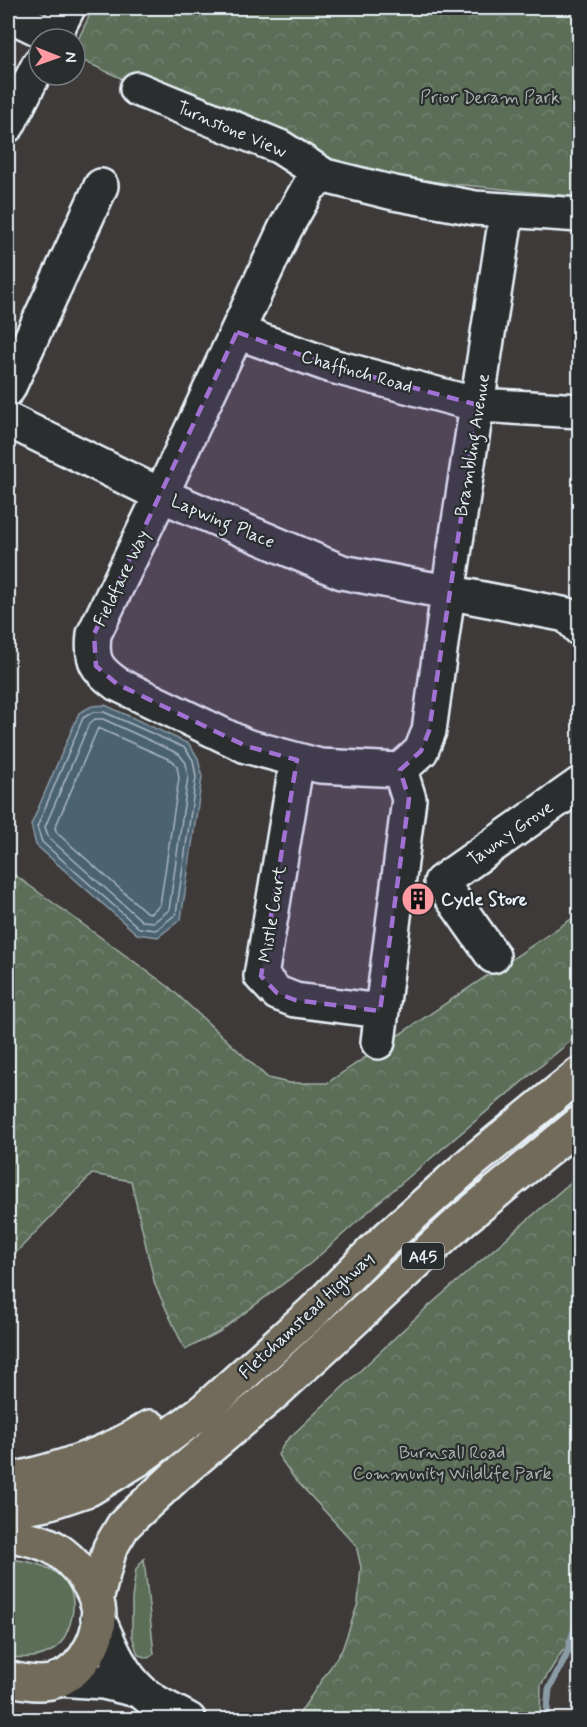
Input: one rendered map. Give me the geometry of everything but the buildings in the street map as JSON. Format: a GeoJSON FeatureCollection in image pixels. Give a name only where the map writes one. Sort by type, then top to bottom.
{"type":"FeatureCollection","features":[{"type":"Feature","properties":{"kind":"highway","name":"Fletchamstead Highway"},"geometry":{"type":"LineString","coordinates":[[8,1515],[18,1508],[47,1503],[76,1494],[137,1460],[203,1412],[313,1312],[374,1250],[472,1162],[579,1074]]}},
{"type":"Feature","properties":{"kind":"highway","name":"Fletchamstead Highway"},"geometry":{"type":"LineString","coordinates":[[97,1609],[110,1548],[123,1526],[176,1476],[272,1396],[462,1220],[579,1123]]}},
{"type":"Feature","properties":{"kind":"highway"},"geometry":{"type":"LineString","coordinates":[[8,1481],[50,1472],[134,1438],[295,1327]]}},
{"type":"Feature","properties":{"kind":"highway"},"geometry":{"type":"LineString","coordinates":[[8,1534],[39,1542],[63,1554],[76,1568],[97,1609]]}},
{"type":"Feature","properties":{"kind":"highway","name":"A45"},"geometry":{"type":"LineString","coordinates":[[58,1680],[83,1660],[92,1645],[97,1609]]}},
{"type":"Feature","properties":{"kind":"highway"},"geometry":{"type":"LineString","coordinates":[[13,1681],[58,1680]]}},
{"type":"Feature","properties":{"kind":"street"},"geometry":{"type":"LineString","coordinates":[[58,27],[68,8]]}},
{"type":"Feature","properties":{"kind":"street"},"geometry":{"type":"LineString","coordinates":[[8,14],[27,29]]}},
{"type":"Feature","properties":{"kind":"street"},"geometry":{"type":"LineString","coordinates":[[8,125],[27,87]]}},
{"type":"Feature","properties":{"kind":"street","name":"Turnstone View"},"geometry":{"type":"LineString","coordinates":[[137,89],[280,147],[325,176]]}},
{"type":"Feature","properties":{"kind":"street"},"geometry":{"type":"LineString","coordinates":[[325,176],[394,193],[475,208],[579,215]]}},
{"type":"Feature","properties":{"kind":"street","name":"Fieldfare Way"},"geometry":{"type":"LineString","coordinates":[[325,176],[310,185],[285,229],[94,634],[92,650],[96,666],[117,684],[246,746],[320,766],[400,770]]}},
{"type":"Feature","properties":{"kind":"street"},"geometry":{"type":"LineString","coordinates":[[8,389],[101,186]]}},
{"type":"Feature","properties":{"kind":"street","name":"Brambling Avenue"},"geometry":{"type":"LineString","coordinates":[[400,770],[421,751],[429,731],[507,210]]}},
{"type":"Feature","properties":{"kind":"street","name":"Chaffinch Road"},"geometry":{"type":"LineString","coordinates":[[237,332],[332,366],[478,405],[579,411]]}},
{"type":"Feature","properties":{"kind":"street","name":"Lapwing Place"},"geometry":{"type":"LineString","coordinates":[[8,420],[161,495],[342,572],[448,593]]}},
{"type":"Feature","properties":{"kind":"street"},"geometry":{"type":"LineString","coordinates":[[448,593],[567,615],[579,629]]}},
{"type":"Feature","properties":{"kind":"street","name":"Mistle Court"},"geometry":{"type":"LineString","coordinates":[[297,760],[261,976],[277,993],[379,1026],[410,799],[400,770]]}},
{"type":"Feature","properties":{"kind":"street","name":"Tawny Grove"},"geometry":{"type":"LineString","coordinates":[[441,882],[579,784]]}},
{"type":"Feature","properties":{"kind":"street"},"geometry":{"type":"LineString","coordinates":[[404,836],[441,882],[493,956]]}},
{"type":"Feature","properties":{"kind":"street"},"geometry":{"type":"LineString","coordinates":[[97,1609],[108,1643],[120,1664],[141,1691]]}},
{"type":"Feature","properties":{"kind":"street"},"geometry":{"type":"LineString","coordinates":[[58,1680],[103,1682],[141,1691],[189,1719]]}},
{"type":"Feature","properties":{"kind":"highlighted area"},"geometry":{"type":"Polygon","coordinates":[[[237,332],[332,366],[478,405],[429,731],[421,751],[400,770],[409,799],[380,1011],[295,1000],[277,993],[261,976],[297,760],[246,746],[117,684],[96,666],[94,634],[237,332]]]}},
{"type":"Feature","properties":{"kind":"green space","name":"Prior Deram Park"},"geometry":{"type":"Polygon","coordinates":[[[93,8],[579,8],[579,197],[406,179],[336,162],[307,164],[87,63],[87,27],[84,27],[93,8]]]}},
{"type":"Feature","properties":{"kind":"green space"},"geometry":{"type":"Polygon","coordinates":[[[8,870],[169,987],[268,1078],[289,1083],[327,1083],[579,914],[579,1034],[379,1202],[311,1263],[219,1332],[185,1350],[155,1285],[131,1181],[92,1174],[8,1261],[8,870]]]}},
{"type":"Feature","properties":{"kind":"green space","name":"Burnsall Road Community Wildlife Park"},"geometry":{"type":"Polygon","coordinates":[[[579,1175],[579,1655],[563,1650],[541,1685],[540,1719],[299,1719],[299,1714],[342,1650],[358,1603],[361,1567],[356,1545],[294,1478],[278,1455],[285,1442],[423,1311],[579,1175]]]}},
{"type":"Feature","properties":{"kind":"green space"},"geometry":{"type":"Polygon","coordinates":[[[144,1559],[154,1654],[148,1658],[138,1655],[132,1636],[132,1599],[136,1569],[144,1559]]]}},
{"type":"Feature","properties":{"kind":"green space"},"geometry":{"type":"Polygon","coordinates":[[[18,1560],[43,1566],[62,1578],[69,1587],[73,1609],[70,1624],[59,1645],[48,1653],[25,1658],[8,1657],[8,1561],[18,1560]]]}},
{"type":"Feature","properties":{"kind":"water"},"geometry":{"type":"Polygon","coordinates":[[[105,705],[189,744],[198,758],[202,777],[181,919],[158,937],[137,934],[36,845],[31,825],[79,713],[92,706],[105,705]]]}},
{"type":"Feature","properties":{"kind":"waterway"},"geometry":{"type":"LineString","coordinates":[[546,1720],[549,1689],[566,1656],[580,1612]]}},
{"type":"Feature","properties":{"kind":"place","name":"Cycle Store"},"geometry":{"type":"Point","coordinates":[418,899]}}]}
